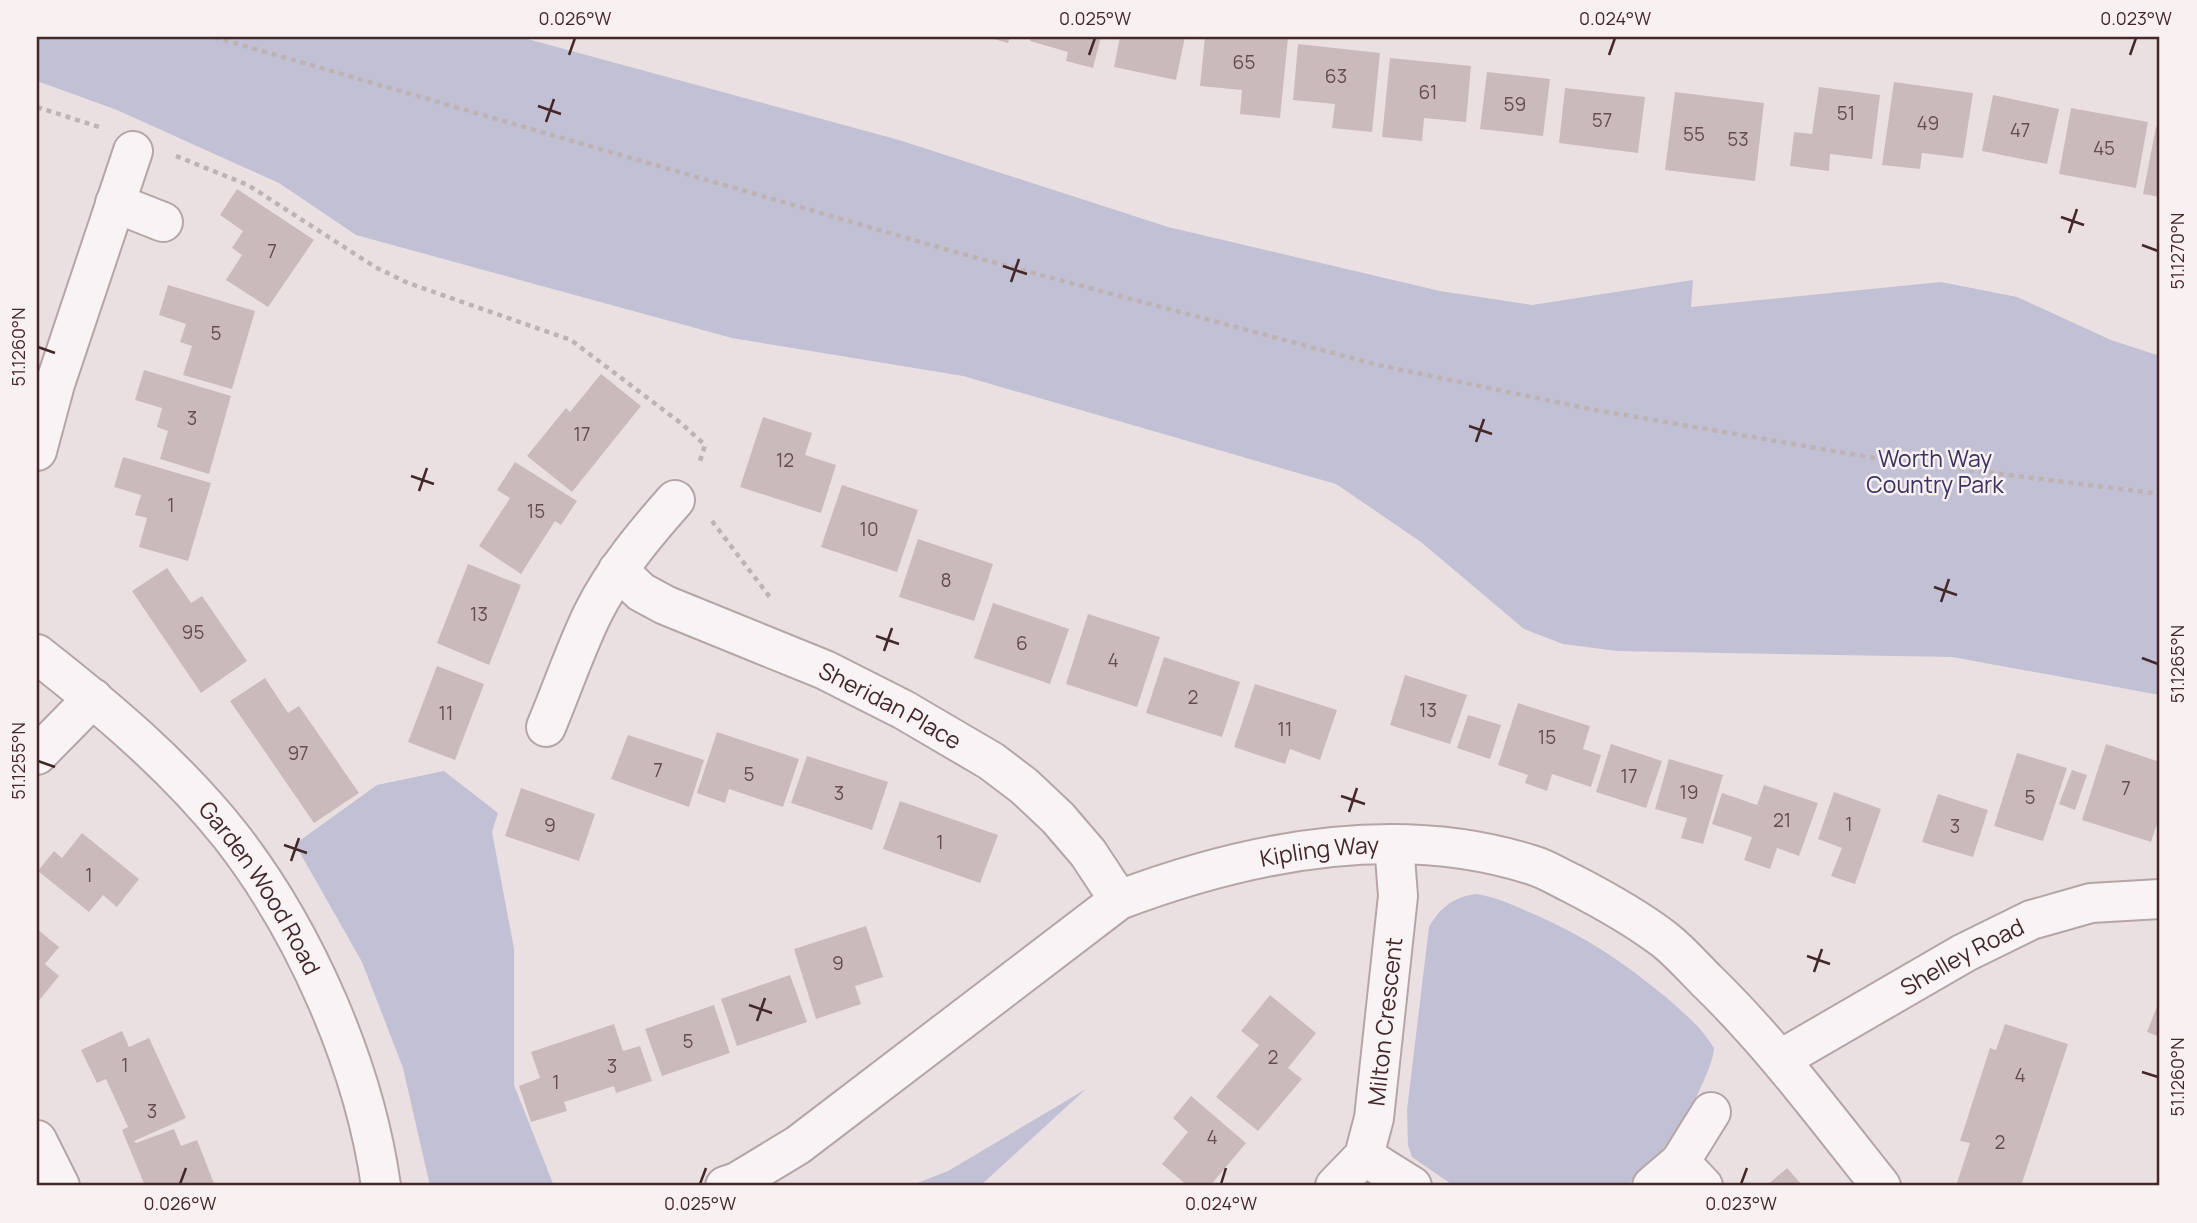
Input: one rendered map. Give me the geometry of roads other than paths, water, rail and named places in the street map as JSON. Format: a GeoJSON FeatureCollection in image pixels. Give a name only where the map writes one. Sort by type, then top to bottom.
{"type":"FeatureCollection","features":[{"type":"Feature","properties":{"kind":"street"},"geometry":{"type":"LineString","coordinates":[[37,450],[46,381],[115,203],[122,141]]}},
{"type":"Feature","properties":{"kind":"street"},"geometry":{"type":"LineString","coordinates":[[115,203],[163,222]]}},
{"type":"Feature","properties":{"kind":"street"},"geometry":{"type":"LineString","coordinates":[[546,727],[593,612],[618,570],[649,530],[683,496]]}},
{"type":"Feature","properties":{"kind":"street","name":"Sheridan Place"},"geometry":{"type":"LineString","coordinates":[[618,570],[641,592],[664,605],[825,670],[940,730],[991,761],[1024,786],[1058,818],[1088,853],[1119,900]]}},
{"type":"Feature","properties":{"kind":"street","name":"Garden Wood Road"},"geometry":{"type":"LineString","coordinates":[[37,654],[93,698],[165,764],[230,835],[274,900],[316,975],[357,1079],[376,1146],[381,1186]]}},
{"type":"Feature","properties":{"kind":"street"},"geometry":{"type":"LineString","coordinates":[[37,755],[93,698]]}},
{"type":"Feature","properties":{"kind":"street","name":"Kipling Way"},"geometry":{"type":"LineString","coordinates":[[725,1186],[798,1145],[1119,900],[1166,882],[1267,856],[1349,845],[1394,844],[1462,847],[1535,865],[1621,908],[1667,942],[1730,1004],[1780,1059],[1881,1186]]}},
{"type":"Feature","properties":{"kind":"street","name":"Milton Crescent"},"geometry":{"type":"LineString","coordinates":[[1335,1186],[1364,1156],[1374,1118],[1398,896],[1394,844]]}},
{"type":"Feature","properties":{"kind":"street","name":"Shelley Road"},"geometry":{"type":"LineString","coordinates":[[1780,1059],[1964,953],[2031,920],[2091,904],[2160,899]]}},
{"type":"Feature","properties":{"kind":"street"},"geometry":{"type":"LineString","coordinates":[[1652,1186],[1692,1174],[1711,1112]]}},
{"type":"Feature","properties":{"kind":"street"},"geometry":{"type":"LineString","coordinates":[[37,1140],[60,1186]]}},
{"type":"Feature","properties":{"kind":"street"},"geometry":{"type":"LineString","coordinates":[[1364,1156],[1412,1186]]}},
{"type":"Feature","properties":{"kind":"park label","name":"Worth Way Country Park"},"geometry":{"type":"Point","coordinates":[1935,471]}}]}
